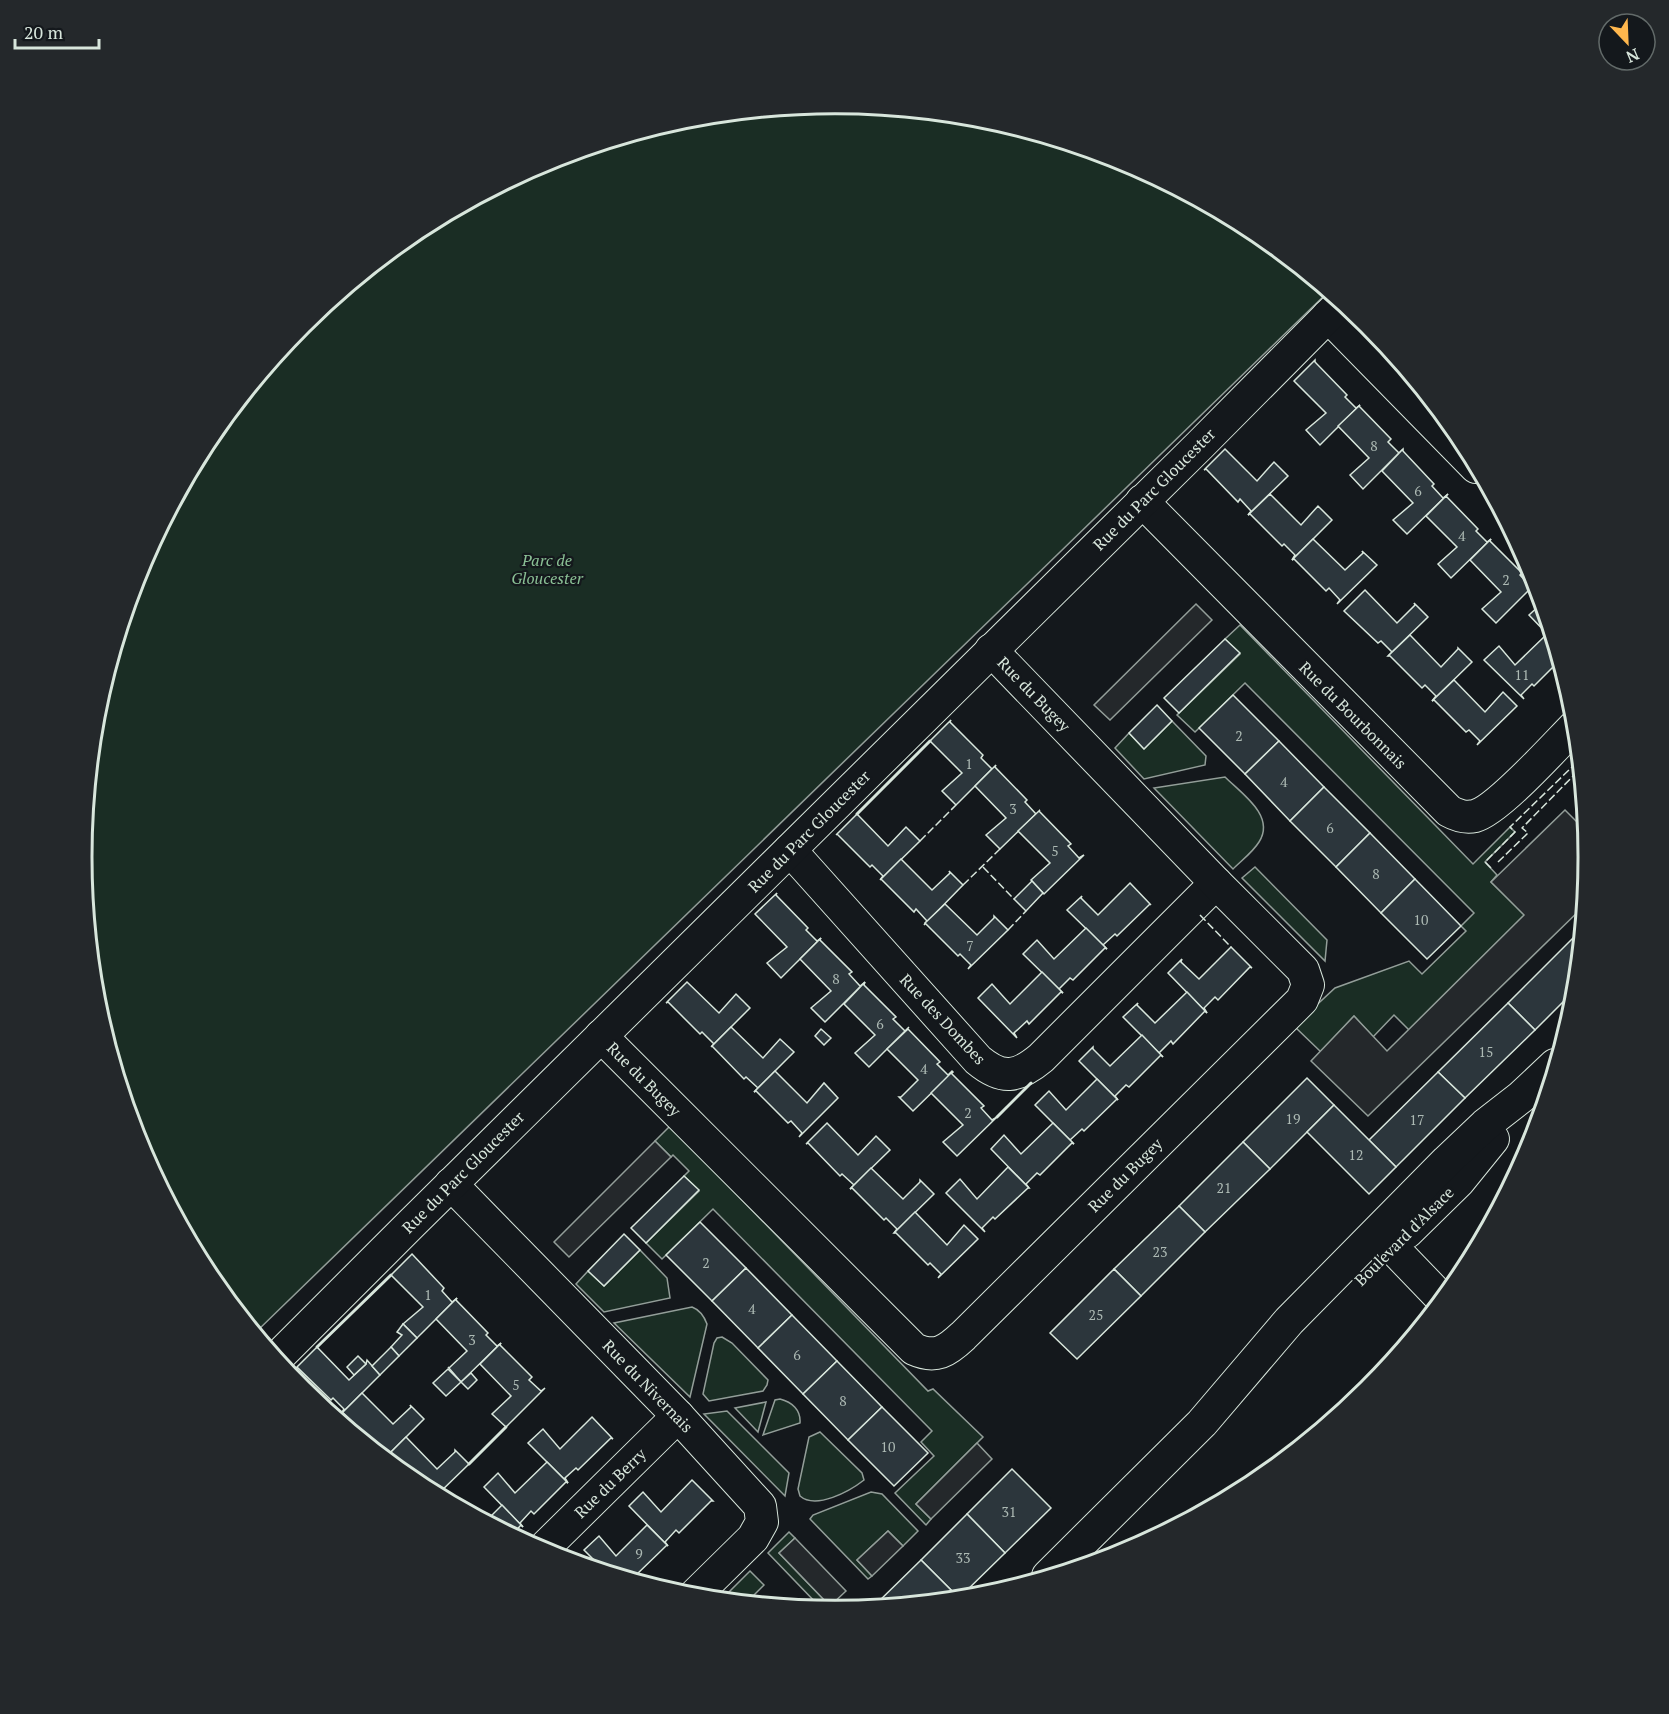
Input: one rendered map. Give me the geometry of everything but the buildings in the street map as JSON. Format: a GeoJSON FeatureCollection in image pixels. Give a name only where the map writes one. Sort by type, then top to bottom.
{"type":"FeatureCollection","features":[{"type":"Feature","properties":{"kind":"street"},"geometry":{"type":"LineString","coordinates":[[1335,309],[1438,424]]}},
{"type":"Feature","properties":{"kind":"street","name":"Rue du Parc Gloucester"},"geometry":{"type":"LineString","coordinates":[[282,1353],[1335,309]]}},
{"type":"Feature","properties":{"kind":"street","name":"Rue du Bourbonnais"},"geometry":{"type":"LineString","coordinates":[[1142,501],[1449,811],[1458,816],[1477,815],[1494,806],[1567,734]]}},
{"type":"Feature","properties":{"kind":"street","name":"Rue du Bugey"},"geometry":{"type":"LineString","coordinates":[[601,1036],[908,1344],[929,1355],[952,1346],[963,1336],[1296,1006],[1307,993],[1308,985],[1303,970],[1216,884],[991,650]]}},
{"type":"Feature","properties":{"kind":"street","name":"Rue des Dombes"},"geometry":{"type":"LineString","coordinates":[[790,850],[978,1060],[986,1067],[1004,1075],[1023,1072],[1041,1058],[1216,884]]}},
{"type":"Feature","properties":{"kind":"street","name":"Boulevard d'Alsace"},"geometry":{"type":"LineString","coordinates":[[1059,1565],[1202,1423],[1288,1321],[1447,1161],[1485,1125],[1521,1098],[1544,1076]]}},
{"type":"Feature","properties":{"kind":"street","name":"Boulevard d'Alsace"},"geometry":{"type":"LineString","coordinates":[[1264,1351],[1334,1303],[1392,1247],[1459,1181],[1487,1148],[1521,1098]]}},
{"type":"Feature","properties":{"kind":"street","name":"Rue du Nivernais"},"geometry":{"type":"LineString","coordinates":[[451,1184],[678,1416],[760,1506],[762,1514],[759,1530],[701,1588]]}},
{"type":"Feature","properties":{"kind":"street"},"geometry":{"type":"LineString","coordinates":[[1392,1247],[1436,1293]]}},
{"type":"Feature","properties":{"kind":"street","name":"Rue du Berry"},"geometry":{"type":"LineString","coordinates":[[549,1543],[678,1416]]}},
{"type":"Feature","properties":{"kind":"green space","name":"Parc de Gloucester"},"geometry":{"type":"Polygon","coordinates":[[[834,114],[931,120],[1027,139],[1073,153],[1163,191],[1206,214],[1247,239],[1323,297],[260,1328],[217,1270],[191,1228],[168,1186],[131,1096],[106,1002],[98,954],[93,906],[93,808],[106,712],[117,665],[131,618],[168,528],[191,485],[245,405],[309,332],[345,298],[422,239],[506,191],[550,171],[596,153],[690,128],[738,120],[834,114]]]}},
{"type":"Feature","properties":{"kind":"green space"},"geometry":{"type":"Polygon","coordinates":[[[1240,625],[1473,864],[1510,827],[1515,832],[1485,862],[1497,875],[1491,882],[1525,915],[1409,1030],[1394,1015],[1373,1037],[1354,1016],[1321,1052],[1294,1026],[1335,988],[1409,961],[1422,974],[1466,931],[1461,926],[1474,913],[1245,683],[1195,732],[1177,715],[1240,654],[1225,639],[1240,625]]]}},
{"type":"Feature","properties":{"kind":"green space"},"geometry":{"type":"Polygon","coordinates":[[[1172,721],[1206,756],[1205,765],[1144,779],[1115,748],[1129,733],[1144,749],[1172,721]]]}},
{"type":"Feature","properties":{"kind":"green space"},"geometry":{"type":"Polygon","coordinates":[[[1225,777],[1254,806],[1263,823],[1263,832],[1259,842],[1233,869],[1154,788],[1225,777]]]}},
{"type":"Feature","properties":{"kind":"green space"},"geometry":{"type":"Polygon","coordinates":[[[1255,867],[1327,940],[1325,961],[1242,878],[1255,867]]]}},
{"type":"Feature","properties":{"kind":"green space"},"geometry":{"type":"Polygon","coordinates":[[[670,1126],[928,1391],[933,1389],[983,1437],[916,1504],[931,1519],[926,1525],[895,1493],[934,1456],[921,1442],[932,1431],[713,1209],[662,1259],[646,1243],[699,1191],[684,1176],[689,1171],[655,1141],[670,1126]]]}},
{"type":"Feature","properties":{"kind":"green space"},"geometry":{"type":"Polygon","coordinates":[[[640,1250],[667,1278],[670,1298],[604,1312],[576,1284],[588,1271],[604,1286],[640,1250]]]}},
{"type":"Feature","properties":{"kind":"green space"},"geometry":{"type":"Polygon","coordinates":[[[692,1307],[705,1318],[707,1324],[690,1397],[614,1323],[692,1307]]]}},
{"type":"Feature","properties":{"kind":"green space"},"geometry":{"type":"Polygon","coordinates":[[[722,1337],[732,1343],[768,1380],[763,1391],[709,1401],[703,1394],[714,1343],[717,1338],[722,1337]]]}},
{"type":"Feature","properties":{"kind":"green space"},"geometry":{"type":"Polygon","coordinates":[[[780,1399],[795,1407],[800,1423],[763,1435],[775,1400],[780,1399]]]}},
{"type":"Feature","properties":{"kind":"green space"},"geometry":{"type":"Polygon","coordinates":[[[766,1402],[758,1432],[735,1408],[766,1402]]]}},
{"type":"Feature","properties":{"kind":"green space"},"geometry":{"type":"Polygon","coordinates":[[[727,1411],[789,1473],[785,1496],[704,1414],[727,1411]]]}},
{"type":"Feature","properties":{"kind":"green space"},"geometry":{"type":"Polygon","coordinates":[[[820,1432],[862,1473],[864,1480],[842,1494],[824,1500],[807,1500],[800,1496],[798,1489],[809,1437],[820,1432]]]}},
{"type":"Feature","properties":{"kind":"green space"},"geometry":{"type":"Polygon","coordinates":[[[871,1492],[882,1494],[918,1531],[903,1546],[888,1531],[857,1560],[872,1576],[868,1579],[810,1519],[813,1515],[871,1492]]]}},
{"type":"Feature","properties":{"kind":"green space"},"geometry":{"type":"Polygon","coordinates":[[[789,1532],[795,1538],[779,1553],[824,1600],[812,1599],[768,1553],[789,1532]]]}},
{"type":"Feature","properties":{"kind":"green space"},"geometry":{"type":"Polygon","coordinates":[[[750,1571],[764,1585],[754,1595],[729,1592],[750,1571]]]}},
{"type":"Feature","properties":{"kind":"shaded area"},"geometry":{"type":"Polygon","coordinates":[[[1196,604],[1212,620],[1110,720],[1094,705],[1196,604]]]}},
{"type":"Feature","properties":{"kind":"shaded area"},"geometry":{"type":"Polygon","coordinates":[[[1565,810],[1577,822],[1578,857],[1575,915],[1368,1116],[1311,1061],[1354,1016],[1387,1051],[1524,915],[1491,882],[1565,810]]]}},
{"type":"Feature","properties":{"kind":"shaded area"},"geometry":{"type":"Polygon","coordinates":[[[655,1141],[671,1157],[569,1257],[554,1242],[655,1141]]]}},
{"type":"Feature","properties":{"kind":"shaded area"},"geometry":{"type":"Polygon","coordinates":[[[977,1443],[992,1459],[931,1519],[916,1504],[977,1443]]]}},
{"type":"Feature","properties":{"kind":"shaded area"},"geometry":{"type":"Polygon","coordinates":[[[888,1531],[903,1546],[872,1576],[857,1560],[888,1531]]]}},
{"type":"Feature","properties":{"kind":"shaded area"},"geometry":{"type":"Polygon","coordinates":[[[795,1538],[846,1591],[837,1600],[824,1600],[779,1553],[795,1538]]]}},
{"type":"Feature","properties":{"kind":"fence"},"geometry":{"type":"LineString","coordinates":[[1491,868],[1485,862],[1515,832],[1510,827],[1572,767]]}},
{"type":"Feature","properties":{"kind":"fence"},"geometry":{"type":"LineString","coordinates":[[1498,862],[1528,833],[1522,828],[1573,776]]}},
{"type":"Feature","properties":{"kind":"fence"},"geometry":{"type":"LineString","coordinates":[[920,841],[956,805]]}},
{"type":"Feature","properties":{"kind":"fence"},"geometry":{"type":"LineString","coordinates":[[963,885],[1000,849]]}},
{"type":"Feature","properties":{"kind":"fence"},"geometry":{"type":"LineString","coordinates":[[983,867],[1014,899]]}},
{"type":"Feature","properties":{"kind":"fence"},"geometry":{"type":"LineString","coordinates":[[1008,930],[1026,911]]}},
{"type":"Feature","properties":{"kind":"fence"},"geometry":{"type":"LineString","coordinates":[[1200,915],[1231,947]]}},
{"type":"Feature","properties":{"kind":"wall"},"geometry":{"type":"LineString","coordinates":[[857,814],[930,741]]}},
{"type":"Feature","properties":{"kind":"wall"},"geometry":{"type":"LineString","coordinates":[[997,1117],[1031,1083]]}},
{"type":"Feature","properties":{"kind":"wall"},"geometry":{"type":"LineString","coordinates":[[317,1347],[391,1275]]}},
{"type":"Feature","properties":{"kind":"wall"},"geometry":{"type":"LineString","coordinates":[[469,1464],[506,1427]]}}]}
